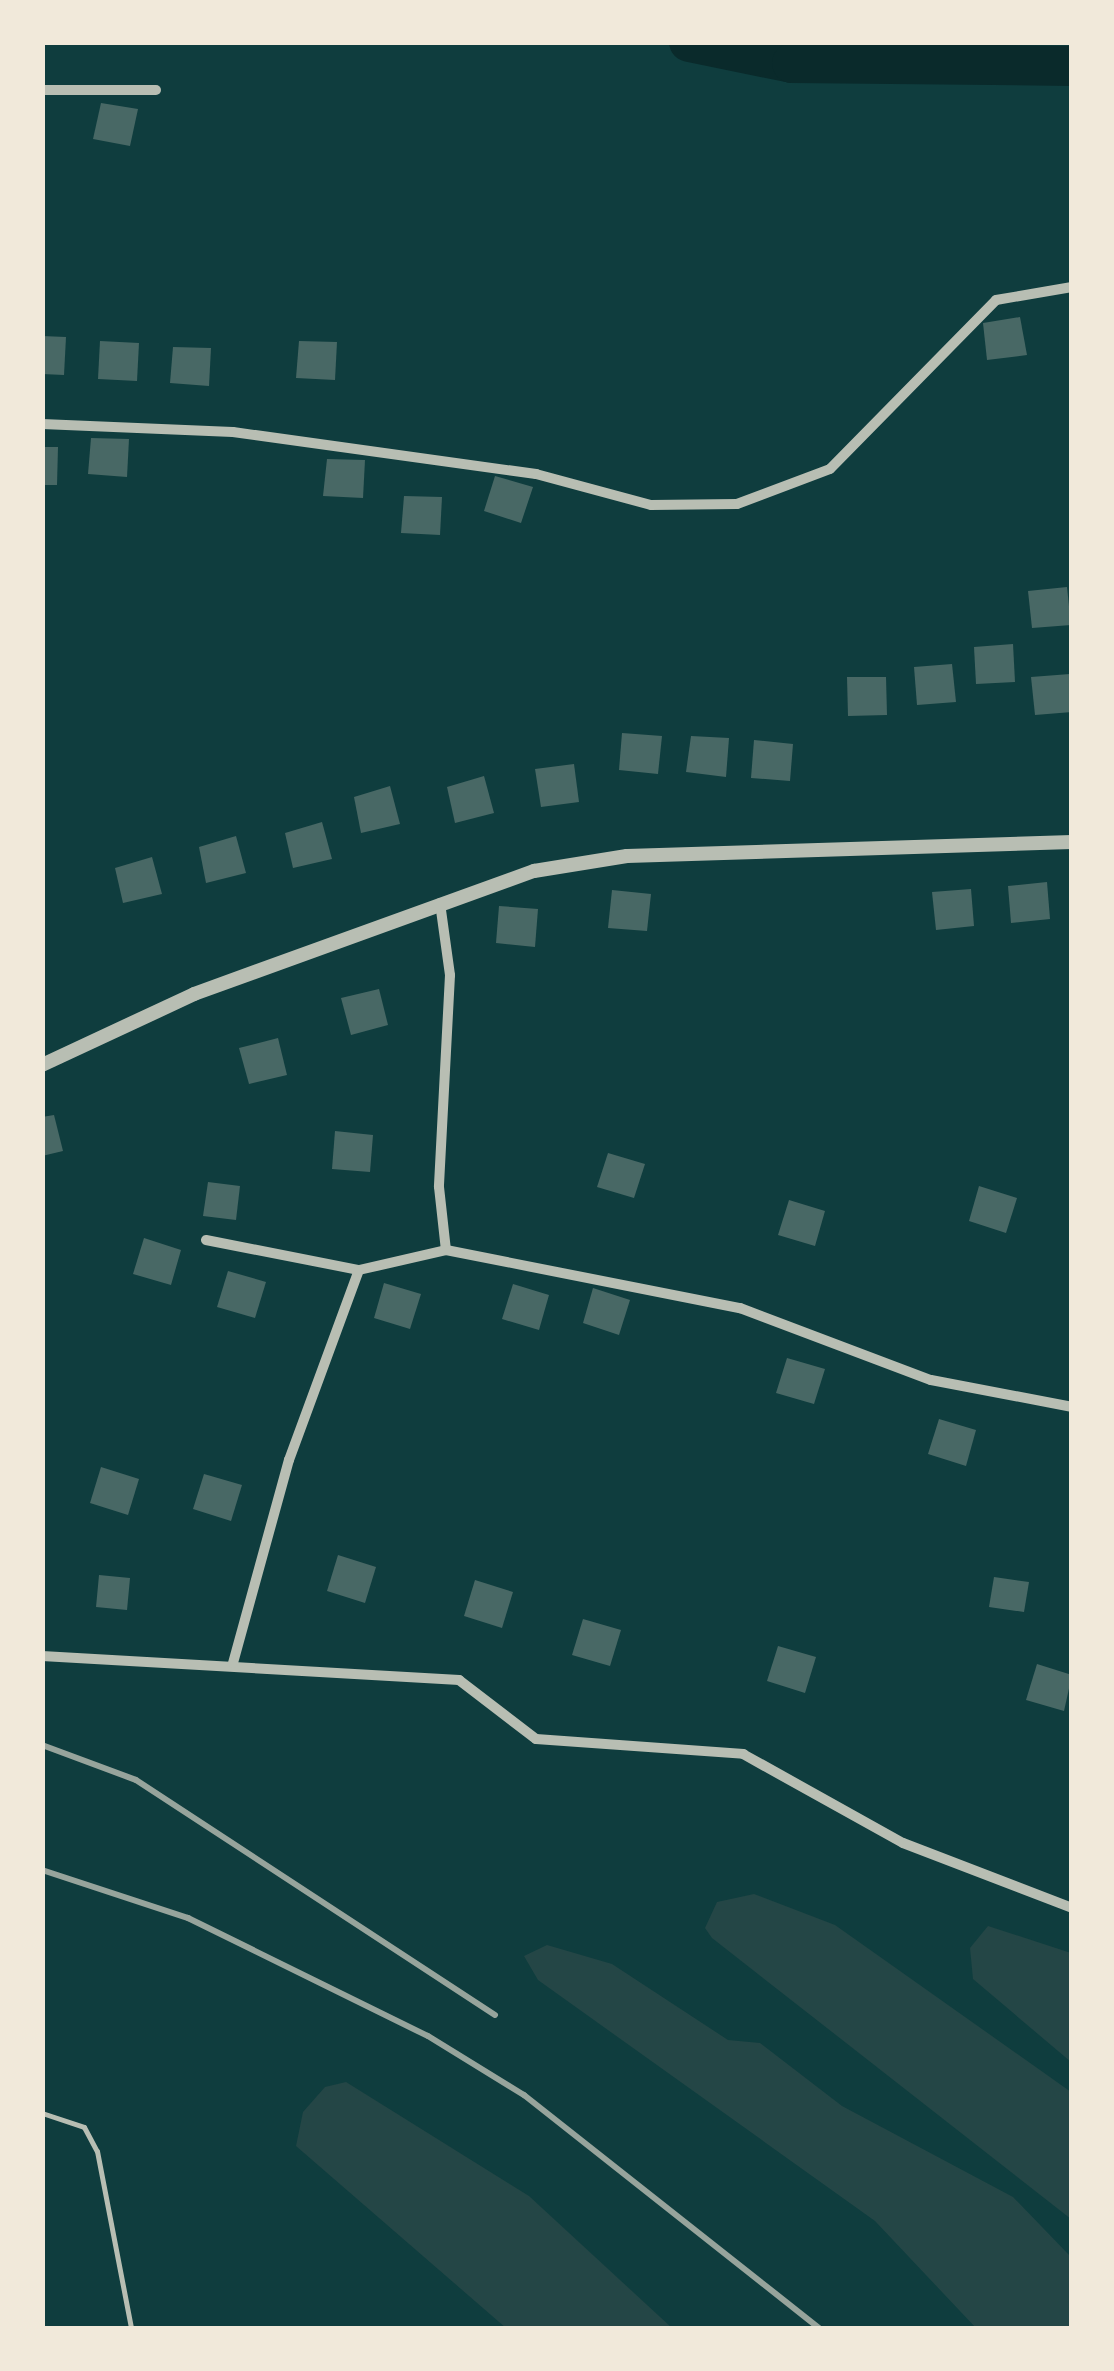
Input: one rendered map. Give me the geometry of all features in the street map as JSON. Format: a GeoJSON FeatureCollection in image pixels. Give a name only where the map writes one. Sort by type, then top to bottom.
{"type":"FeatureCollection","features":[{"type":"Feature","properties":{"kind":"street"},"geometry":{"type":"LineString","coordinates":[[42,90],[156,90]]}},
{"type":"Feature","properties":{"kind":"street"},"geometry":{"type":"LineString","coordinates":[[42,424],[232,432],[536,474],[650,506],[737,504],[830,469],[996,300],[1072,287]]}},
{"type":"Feature","properties":{"kind":"street"},"geometry":{"type":"LineString","coordinates":[[42,1065],[194,994],[439,898],[627,856],[1072,842]]}},
{"type":"Feature","properties":{"kind":"street"},"geometry":{"type":"LineString","coordinates":[[439,898],[450,975],[438,1188],[446,1250]]}},
{"type":"Feature","properties":{"kind":"street"},"geometry":{"type":"LineString","coordinates":[[206,1240],[359,1270],[446,1250],[740,1308],[931,1380],[1072,1407]]}},
{"type":"Feature","properties":{"kind":"street"},"geometry":{"type":"LineString","coordinates":[[233,1663],[289,1460],[359,1270]]}},
{"type":"Feature","properties":{"kind":"street"},"geometry":{"type":"LineString","coordinates":[[42,1656],[233,1663],[459,1680],[536,1739],[743,1754],[903,1843],[1072,1908]]}},
{"type":"Feature","properties":{"kind":"lane"},"geometry":{"type":"LineString","coordinates":[[42,2113],[84,2127],[97,2151],[131,2328]]}},
{"type":"Feature","properties":{"kind":"shaded area"},"geometry":{"type":"Polygon","coordinates":[[[754,1894],[835,1925],[1071,2092],[1071,2219],[712,1938],[705,1928],[717,1902],[754,1894]]]}},
{"type":"Feature","properties":{"kind":"shaded area"},"geometry":{"type":"Polygon","coordinates":[[[988,1926],[1071,1953],[1071,2062],[973,1979],[970,1948],[988,1926]]]}},
{"type":"Feature","properties":{"kind":"shaded area"},"geometry":{"type":"Polygon","coordinates":[[[547,1945],[612,1964],[728,2040],[760,2043],[842,2106],[1013,2197],[1071,2257],[1071,2328],[976,2328],[875,2221],[538,1980],[524,1956],[547,1945]]]}},
{"type":"Feature","properties":{"kind":"shaded area"},"geometry":{"type":"Polygon","coordinates":[[[346,2082],[529,2196],[672,2328],[506,2328],[296,2146],[303,2112],[325,2087],[346,2082]]]}},
{"type":"Feature","properties":{"kind":"building"},"geometry":{"type":"Polygon","coordinates":[[[101,103],[138,109],[130,146],[93,139],[101,103]]]}},
{"type":"Feature","properties":{"kind":"building"},"geometry":{"type":"Polygon","coordinates":[[[1020,317],[1027,355],[987,360],[983,323],[1020,317]]]}},
{"type":"Feature","properties":{"kind":"building"},"geometry":{"type":"Polygon","coordinates":[[[42,336],[66,337],[64,375],[42,374],[42,336]]]}},
{"type":"Feature","properties":{"kind":"building"},"geometry":{"type":"Polygon","coordinates":[[[100,341],[139,343],[137,381],[98,379],[100,341]]]}},
{"type":"Feature","properties":{"kind":"building"},"geometry":{"type":"Polygon","coordinates":[[[299,341],[337,342],[335,380],[296,378],[299,341]]]}},
{"type":"Feature","properties":{"kind":"building"},"geometry":{"type":"Polygon","coordinates":[[[173,347],[211,348],[209,386],[170,383],[173,347]]]}},
{"type":"Feature","properties":{"kind":"building"},"geometry":{"type":"Polygon","coordinates":[[[91,438],[129,439],[127,477],[88,474],[91,438]]]}},
{"type":"Feature","properties":{"kind":"building"},"geometry":{"type":"Polygon","coordinates":[[[42,447],[58,447],[57,485],[42,485],[42,447]]]}},
{"type":"Feature","properties":{"kind":"building"},"geometry":{"type":"Polygon","coordinates":[[[327,459],[365,460],[363,498],[323,496],[327,459]]]}},
{"type":"Feature","properties":{"kind":"building"},"geometry":{"type":"Polygon","coordinates":[[[495,476],[533,487],[521,523],[484,511],[495,476]]]}},
{"type":"Feature","properties":{"kind":"building"},"geometry":{"type":"Polygon","coordinates":[[[404,496],[442,497],[440,535],[401,533],[404,496]]]}},
{"type":"Feature","properties":{"kind":"building"},"geometry":{"type":"Polygon","coordinates":[[[1067,587],[1071,625],[1032,628],[1028,591],[1067,587]]]}},
{"type":"Feature","properties":{"kind":"building"},"geometry":{"type":"Polygon","coordinates":[[[1013,644],[1015,682],[976,684],[974,647],[1013,644]]]}},
{"type":"Feature","properties":{"kind":"building"},"geometry":{"type":"Polygon","coordinates":[[[952,664],[956,702],[917,705],[914,667],[952,664]]]}},
{"type":"Feature","properties":{"kind":"building"},"geometry":{"type":"Polygon","coordinates":[[[1070,674],[1072,712],[1035,715],[1031,677],[1070,674]]]}},
{"type":"Feature","properties":{"kind":"building"},"geometry":{"type":"Polygon","coordinates":[[[847,677],[886,677],[887,715],[848,716],[847,677]]]}},
{"type":"Feature","properties":{"kind":"building"},"geometry":{"type":"Polygon","coordinates":[[[622,733],[662,736],[658,774],[619,770],[622,733]]]}},
{"type":"Feature","properties":{"kind":"building"},"geometry":{"type":"Polygon","coordinates":[[[691,736],[729,738],[726,777],[686,772],[691,736]]]}},
{"type":"Feature","properties":{"kind":"building"},"geometry":{"type":"Polygon","coordinates":[[[754,740],[793,744],[790,781],[751,778],[754,740]]]}},
{"type":"Feature","properties":{"kind":"building"},"geometry":{"type":"Polygon","coordinates":[[[574,764],[579,802],[541,807],[535,769],[574,764]]]}},
{"type":"Feature","properties":{"kind":"building"},"geometry":{"type":"Polygon","coordinates":[[[484,776],[494,813],[455,823],[447,787],[484,776]]]}},
{"type":"Feature","properties":{"kind":"building"},"geometry":{"type":"Polygon","coordinates":[[[390,786],[400,824],[361,833],[354,797],[390,786]]]}},
{"type":"Feature","properties":{"kind":"building"},"geometry":{"type":"Polygon","coordinates":[[[322,822],[332,859],[293,868],[285,833],[322,822]]]}},
{"type":"Feature","properties":{"kind":"building"},"geometry":{"type":"Polygon","coordinates":[[[236,836],[246,873],[206,883],[199,847],[236,836]]]}},
{"type":"Feature","properties":{"kind":"building"},"geometry":{"type":"Polygon","coordinates":[[[152,857],[162,894],[123,903],[115,868],[152,857]]]}},
{"type":"Feature","properties":{"kind":"building"},"geometry":{"type":"Polygon","coordinates":[[[1047,882],[1050,919],[1011,923],[1008,886],[1047,882]]]}},
{"type":"Feature","properties":{"kind":"building"},"geometry":{"type":"Polygon","coordinates":[[[971,889],[974,926],[936,930],[932,892],[971,889]]]}},
{"type":"Feature","properties":{"kind":"building"},"geometry":{"type":"Polygon","coordinates":[[[612,890],[651,894],[647,931],[608,928],[612,890]]]}},
{"type":"Feature","properties":{"kind":"building"},"geometry":{"type":"Polygon","coordinates":[[[499,906],[538,909],[535,947],[496,943],[499,906]]]}},
{"type":"Feature","properties":{"kind":"building"},"geometry":{"type":"Polygon","coordinates":[[[379,989],[388,1025],[351,1035],[341,998],[379,989]]]}},
{"type":"Feature","properties":{"kind":"building"},"geometry":{"type":"Polygon","coordinates":[[[278,1038],[287,1075],[249,1084],[239,1048],[278,1038]]]}},
{"type":"Feature","properties":{"kind":"building"},"geometry":{"type":"Polygon","coordinates":[[[54,1115],[63,1151],[42,1156],[42,1117],[54,1115]]]}},
{"type":"Feature","properties":{"kind":"building"},"geometry":{"type":"Polygon","coordinates":[[[335,1131],[373,1135],[370,1172],[332,1169],[335,1131]]]}},
{"type":"Feature","properties":{"kind":"building"},"geometry":{"type":"Polygon","coordinates":[[[608,1153],[645,1164],[634,1198],[597,1187],[608,1153]]]}},
{"type":"Feature","properties":{"kind":"building"},"geometry":{"type":"Polygon","coordinates":[[[208,1182],[240,1186],[236,1220],[203,1216],[208,1182]]]}},
{"type":"Feature","properties":{"kind":"building"},"geometry":{"type":"Polygon","coordinates":[[[979,1186],[1017,1198],[1006,1233],[969,1221],[979,1186]]]}},
{"type":"Feature","properties":{"kind":"building"},"geometry":{"type":"Polygon","coordinates":[[[789,1200],[825,1211],[815,1246],[778,1235],[789,1200]]]}},
{"type":"Feature","properties":{"kind":"building"},"geometry":{"type":"Polygon","coordinates":[[[144,1238],[181,1250],[171,1285],[133,1274],[144,1238]]]}},
{"type":"Feature","properties":{"kind":"building"},"geometry":{"type":"Polygon","coordinates":[[[228,1271],[266,1282],[255,1318],[217,1307],[228,1271]]]}},
{"type":"Feature","properties":{"kind":"building"},"geometry":{"type":"Polygon","coordinates":[[[384,1283],[421,1294],[410,1329],[374,1318],[384,1283]]]}},
{"type":"Feature","properties":{"kind":"building"},"geometry":{"type":"Polygon","coordinates":[[[513,1284],[549,1295],[539,1330],[502,1319],[513,1284]]]}},
{"type":"Feature","properties":{"kind":"building"},"geometry":{"type":"Polygon","coordinates":[[[593,1288],[630,1300],[619,1335],[583,1323],[593,1288]]]}},
{"type":"Feature","properties":{"kind":"building"},"geometry":{"type":"Polygon","coordinates":[[[787,1358],[825,1369],[814,1404],[776,1393],[787,1358]]]}},
{"type":"Feature","properties":{"kind":"building"},"geometry":{"type":"Polygon","coordinates":[[[939,1419],[976,1430],[966,1466],[928,1454],[939,1419]]]}},
{"type":"Feature","properties":{"kind":"building"},"geometry":{"type":"Polygon","coordinates":[[[101,1467],[139,1479],[128,1515],[90,1503],[101,1467]]]}},
{"type":"Feature","properties":{"kind":"building"},"geometry":{"type":"Polygon","coordinates":[[[204,1474],[242,1485],[231,1521],[193,1509],[204,1474]]]}},
{"type":"Feature","properties":{"kind":"building"},"geometry":{"type":"Polygon","coordinates":[[[338,1555],[376,1567],[365,1603],[327,1591],[338,1555]]]}},
{"type":"Feature","properties":{"kind":"building"},"geometry":{"type":"Polygon","coordinates":[[[99,1575],[130,1578],[127,1610],[96,1607],[99,1575]]]}},
{"type":"Feature","properties":{"kind":"building"},"geometry":{"type":"Polygon","coordinates":[[[994,1577],[1029,1582],[1024,1612],[989,1607],[994,1577]]]}},
{"type":"Feature","properties":{"kind":"building"},"geometry":{"type":"Polygon","coordinates":[[[475,1580],[513,1592],[502,1628],[464,1616],[475,1580]]]}},
{"type":"Feature","properties":{"kind":"building"},"geometry":{"type":"Polygon","coordinates":[[[583,1619],[621,1630],[610,1666],[572,1655],[583,1619]]]}},
{"type":"Feature","properties":{"kind":"building"},"geometry":{"type":"Polygon","coordinates":[[[778,1646],[816,1657],[805,1693],[767,1681],[778,1646]]]}},
{"type":"Feature","properties":{"kind":"building"},"geometry":{"type":"Polygon","coordinates":[[[1037,1664],[1072,1675],[1064,1711],[1026,1700],[1037,1664]]]}},
{"type":"Feature","properties":{"kind":"waterway"},"geometry":{"type":"LineString","coordinates":[[689,42],[792,63],[1072,66]]}},
{"type":"Feature","properties":{"kind":"railway"},"geometry":{"type":"LineString","coordinates":[[42,1745],[136,1780],[495,2015]]}},
{"type":"Feature","properties":{"kind":"railway"},"geometry":{"type":"LineString","coordinates":[[42,1870],[188,1918],[428,2036],[524,2095],[819,2328]]}}]}
